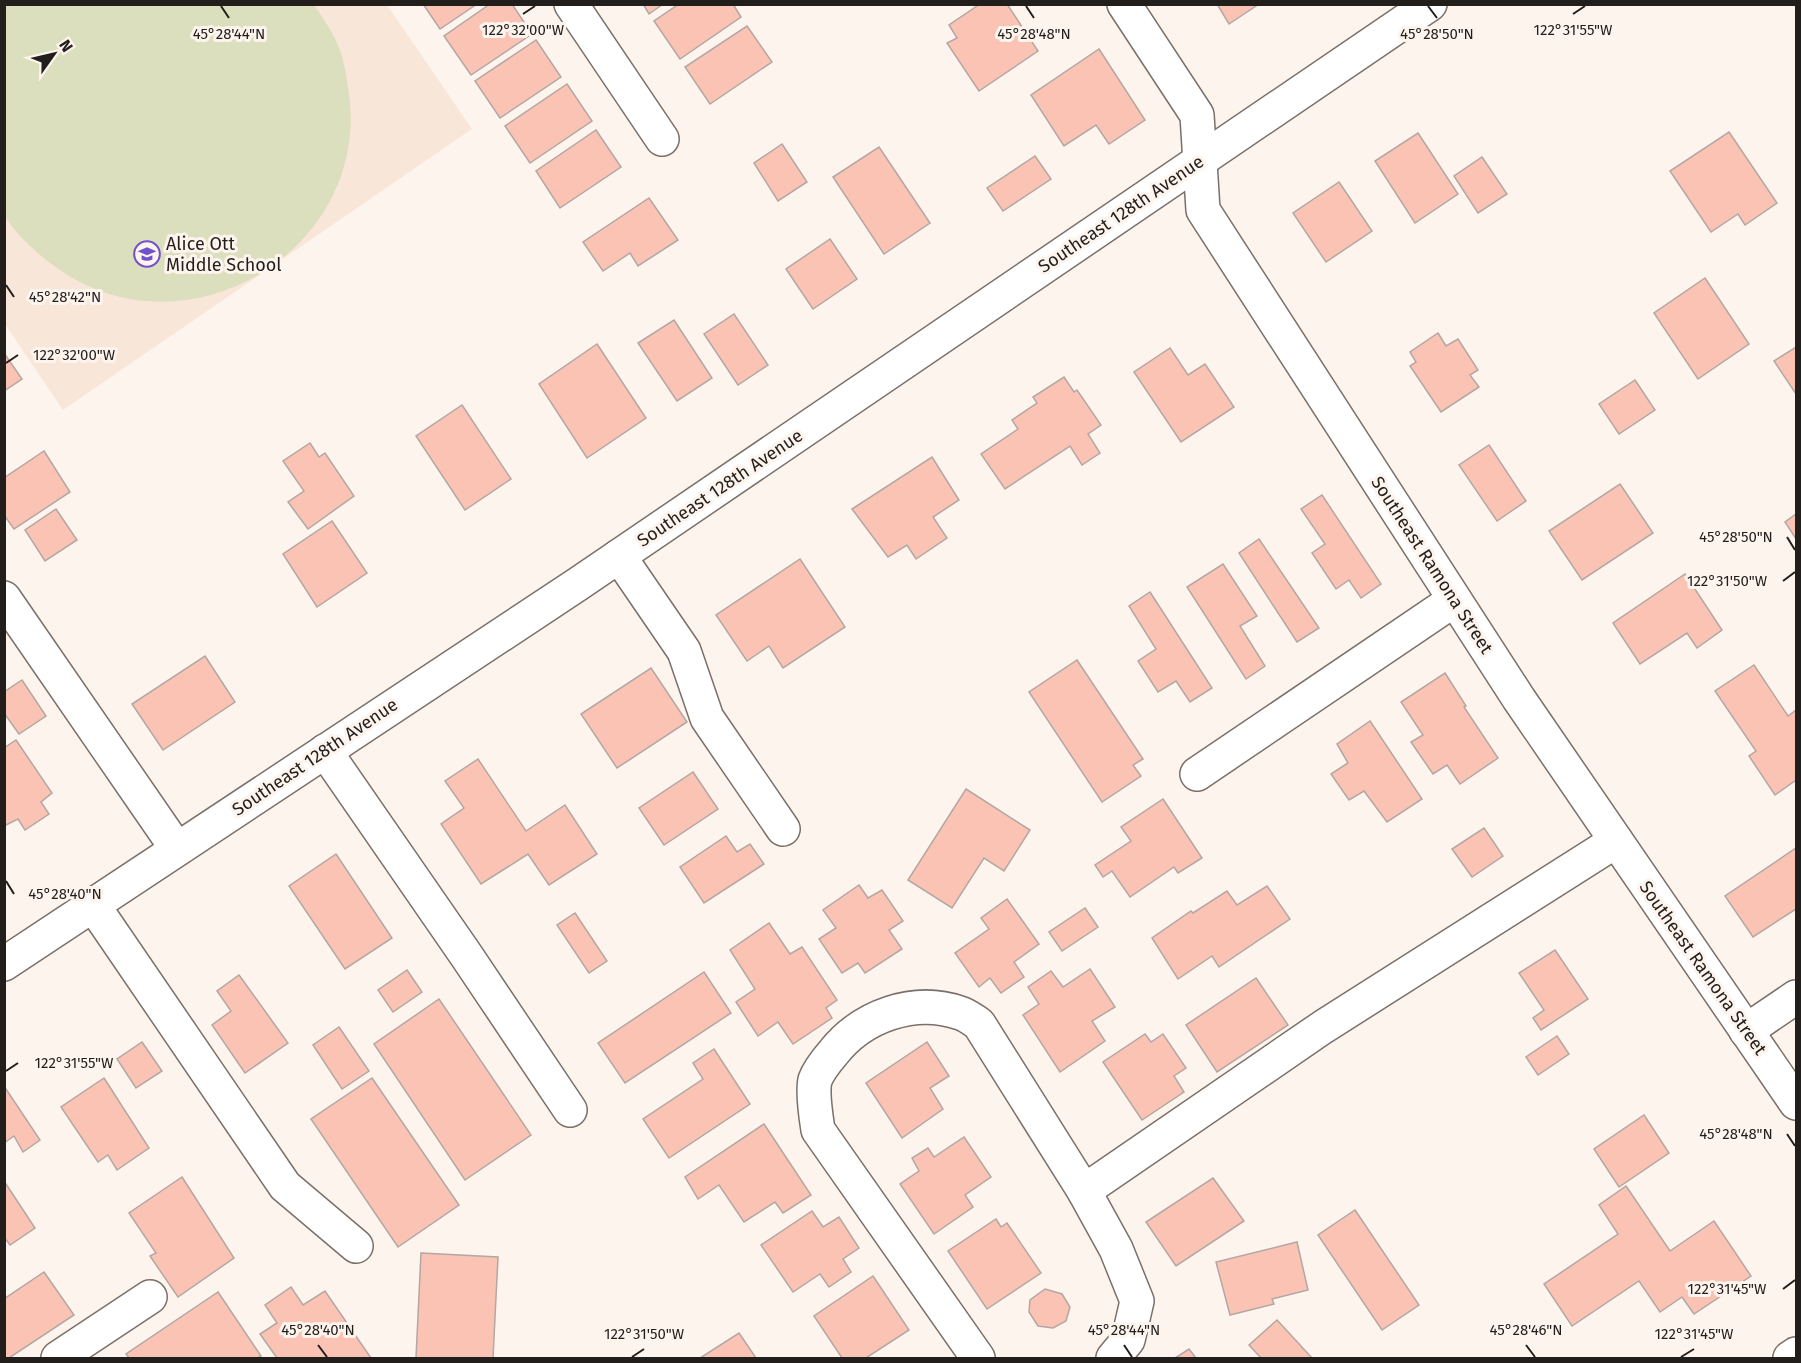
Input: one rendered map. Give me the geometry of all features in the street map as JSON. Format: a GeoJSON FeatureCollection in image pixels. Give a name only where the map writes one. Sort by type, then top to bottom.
{"type":"FeatureCollection","features":[{"type":"Feature","properties":{"kind":"street"},"geometry":{"type":"LineString","coordinates":[[571,4],[662,139]]}},
{"type":"Feature","properties":{"kind":"street","name":"Southeast Ramona Street"},"geometry":{"type":"LineString","coordinates":[[1124,4],[1197,115],[1203,210],[1454,600],[1616,841],[1797,1103]]}},
{"type":"Feature","properties":{"kind":"street","name":"Southeast 128th Avenue"},"geometry":{"type":"LineString","coordinates":[[4,964],[619,556],[1430,4]]}},
{"type":"Feature","properties":{"kind":"street"},"geometry":{"type":"LineString","coordinates":[[619,556],[684,651],[708,718],[783,829]]}},
{"type":"Feature","properties":{"kind":"street"},"geometry":{"type":"LineString","coordinates":[[4,598],[177,849]]}},
{"type":"Feature","properties":{"kind":"street"},"geometry":{"type":"LineString","coordinates":[[1197,774],[1454,600]]}},
{"type":"Feature","properties":{"kind":"street"},"geometry":{"type":"LineString","coordinates":[[325,751],[466,954],[570,1110]]}},
{"type":"Feature","properties":{"kind":"street"},"geometry":{"type":"LineString","coordinates":[[1084,1191],[1323,1027],[1616,841]]}},
{"type":"Feature","properties":{"kind":"street"},"geometry":{"type":"LineString","coordinates":[[93,905],[285,1186],[356,1246]]}},
{"type":"Feature","properties":{"kind":"street"},"geometry":{"type":"LineString","coordinates":[[1746,1031],[1797,997]]}},
{"type":"Feature","properties":{"kind":"street"},"geometry":{"type":"LineString","coordinates":[[978,1359],[818,1131],[815,1080],[844,1039],[866,1024],[888,1014],[913,1007],[940,1008],[962,1013],[979,1024],[1084,1191],[1116,1249],[1137,1301],[1128,1340],[1113,1359]]}},
{"type":"Feature","properties":{"kind":"street"},"geometry":{"type":"LineString","coordinates":[[58,1359],[150,1298]]}},
{"type":"Feature","properties":{"kind":"street"},"geometry":{"type":"LineString","coordinates":[[1790,1359],[1797,1354]]}},
{"type":"Feature","properties":{"kind":"shaded area","name":"Alice Ott Middle School"},"geometry":{"type":"Polygon","coordinates":[[[4,5],[387,5],[472,129],[63,410],[5,324],[4,5]]]}},
{"type":"Feature","properties":{"kind":"green space","name":"Alice Ott Middle School"},"geometry":{"type":"Polygon","coordinates":[[[4,5],[314,5],[337,42],[344,62],[348,87],[349,146],[332,198],[301,242],[259,275],[209,295],[156,302],[102,291],[50,263],[17,233],[7,219],[3,208],[4,5]]]}},
{"type":"Feature","properties":{"kind":"building"},"geometry":{"type":"Polygon","coordinates":[[[423,4],[477,4],[440,29],[423,4]]]}},
{"type":"Feature","properties":{"kind":"building"},"geometry":{"type":"Polygon","coordinates":[[[490,4],[512,4],[532,34],[471,75],[444,36],[490,4]]]}},
{"type":"Feature","properties":{"kind":"building"},"geometry":{"type":"Polygon","coordinates":[[[643,4],[663,4],[649,14],[643,4]]]}},
{"type":"Feature","properties":{"kind":"building"},"geometry":{"type":"Polygon","coordinates":[[[679,4],[733,4],[741,17],[680,59],[654,21],[679,4]]]}},
{"type":"Feature","properties":{"kind":"building"},"geometry":{"type":"Polygon","coordinates":[[[980,4],[1007,4],[1038,51],[979,91],[947,43],[957,38],[949,25],[980,4]]]}},
{"type":"Feature","properties":{"kind":"building"},"geometry":{"type":"Polygon","coordinates":[[[1217,4],[1259,4],[1229,24],[1217,4]]]}},
{"type":"Feature","properties":{"kind":"building"},"geometry":{"type":"Polygon","coordinates":[[[747,26],[772,62],[710,104],[685,67],[747,26]]]}},
{"type":"Feature","properties":{"kind":"building"},"geometry":{"type":"Polygon","coordinates":[[[536,40],[561,77],[500,118],[475,81],[536,40]]]}},
{"type":"Feature","properties":{"kind":"building"},"geometry":{"type":"Polygon","coordinates":[[[1099,49],[1145,120],[1109,144],[1096,125],[1064,146],[1031,95],[1099,49]]]}},
{"type":"Feature","properties":{"kind":"building"},"geometry":{"type":"Polygon","coordinates":[[[567,84],[592,121],[530,163],[505,126],[567,84]]]}},
{"type":"Feature","properties":{"kind":"building"},"geometry":{"type":"Polygon","coordinates":[[[596,130],[621,167],[560,208],[536,171],[596,130]]]}},
{"type":"Feature","properties":{"kind":"building"},"geometry":{"type":"Polygon","coordinates":[[[1729,132],[1777,203],[1745,225],[1738,214],[1711,232],[1670,171],[1729,132]]]}},
{"type":"Feature","properties":{"kind":"building"},"geometry":{"type":"Polygon","coordinates":[[[1418,133],[1458,194],[1415,223],[1375,161],[1418,133]]]}},
{"type":"Feature","properties":{"kind":"building"},"geometry":{"type":"Polygon","coordinates":[[[782,144],[807,182],[778,201],[754,163],[782,144]]]}},
{"type":"Feature","properties":{"kind":"building"},"geometry":{"type":"Polygon","coordinates":[[[879,147],[930,223],[884,254],[833,177],[879,147]]]}},
{"type":"Feature","properties":{"kind":"building"},"geometry":{"type":"Polygon","coordinates":[[[1035,156],[1051,179],[1003,211],[987,188],[1035,156]]]}},
{"type":"Feature","properties":{"kind":"building"},"geometry":{"type":"Polygon","coordinates":[[[1482,157],[1507,194],[1478,213],[1454,176],[1482,157]]]}},
{"type":"Feature","properties":{"kind":"building"},"geometry":{"type":"Polygon","coordinates":[[[1339,182],[1372,231],[1326,262],[1293,213],[1339,182]]]}},
{"type":"Feature","properties":{"kind":"building"},"geometry":{"type":"Polygon","coordinates":[[[649,198],[678,240],[638,266],[630,253],[603,271],[583,242],[649,198]]]}},
{"type":"Feature","properties":{"kind":"building"},"geometry":{"type":"Polygon","coordinates":[[[830,239],[857,279],[813,309],[786,269],[830,239]]]}},
{"type":"Feature","properties":{"kind":"building"},"geometry":{"type":"Polygon","coordinates":[[[1705,278],[1749,344],[1698,379],[1654,313],[1705,278]]]}},
{"type":"Feature","properties":{"kind":"building"},"geometry":{"type":"Polygon","coordinates":[[[734,314],[768,365],[738,385],[704,334],[734,314]]]}},
{"type":"Feature","properties":{"kind":"building"},"geometry":{"type":"Polygon","coordinates":[[[674,320],[712,378],[677,401],[638,343],[674,320]]]}},
{"type":"Feature","properties":{"kind":"building"},"geometry":{"type":"Polygon","coordinates":[[[1438,333],[1446,346],[1458,339],[1478,370],[1470,375],[1479,387],[1441,412],[1410,366],[1416,362],[1410,352],[1438,333]]]}},
{"type":"Feature","properties":{"kind":"building"},"geometry":{"type":"Polygon","coordinates":[[[597,344],[646,418],[587,458],[539,384],[597,344]]]}},
{"type":"Feature","properties":{"kind":"building"},"geometry":{"type":"Polygon","coordinates":[[[1796,347],[1796,394],[1774,361],[1796,347]]]}},
{"type":"Feature","properties":{"kind":"building"},"geometry":{"type":"Polygon","coordinates":[[[1170,348],[1188,375],[1205,364],[1234,407],[1181,442],[1134,372],[1170,348]]]}},
{"type":"Feature","properties":{"kind":"building"},"geometry":{"type":"Polygon","coordinates":[[[4,353],[22,379],[4,391],[4,353]]]}},
{"type":"Feature","properties":{"kind":"building"},"geometry":{"type":"Polygon","coordinates":[[[1064,377],[1074,392],[1077,390],[1101,425],[1088,434],[1100,453],[1082,465],[1070,446],[1005,489],[981,454],[1018,429],[1012,420],[1037,403],[1033,397],[1064,377]]]}},
{"type":"Feature","properties":{"kind":"building"},"geometry":{"type":"Polygon","coordinates":[[[1635,380],[1655,410],[1619,434],[1599,404],[1635,380]]]}},
{"type":"Feature","properties":{"kind":"building"},"geometry":{"type":"Polygon","coordinates":[[[462,405],[511,479],[465,510],[416,436],[462,405]]]}},
{"type":"Feature","properties":{"kind":"building"},"geometry":{"type":"Polygon","coordinates":[[[310,443],[319,457],[325,453],[354,496],[308,529],[288,502],[304,491],[283,461],[310,443]]]}},
{"type":"Feature","properties":{"kind":"building"},"geometry":{"type":"Polygon","coordinates":[[[1489,445],[1526,501],[1497,521],[1459,465],[1489,445]]]}},
{"type":"Feature","properties":{"kind":"building"},"geometry":{"type":"Polygon","coordinates":[[[44,451],[70,492],[14,529],[4,515],[4,478],[44,451]]]}},
{"type":"Feature","properties":{"kind":"building"},"geometry":{"type":"Polygon","coordinates":[[[932,457],[959,500],[933,517],[947,538],[916,559],[907,545],[888,557],[852,509],[932,457]]]}},
{"type":"Feature","properties":{"kind":"building"},"geometry":{"type":"Polygon","coordinates":[[[1620,484],[1653,533],[1582,580],[1549,531],[1620,484]]]}},
{"type":"Feature","properties":{"kind":"building"},"geometry":{"type":"Polygon","coordinates":[[[1322,495],[1381,584],[1361,598],[1349,580],[1336,589],[1312,553],[1325,544],[1301,509],[1322,495]]]}},
{"type":"Feature","properties":{"kind":"building"},"geometry":{"type":"Polygon","coordinates":[[[56,509],[77,540],[45,561],[25,530],[56,509]]]}},
{"type":"Feature","properties":{"kind":"building"},"geometry":{"type":"Polygon","coordinates":[[[1796,514],[1796,539],[1785,522],[1796,514]]]}},
{"type":"Feature","properties":{"kind":"building"},"geometry":{"type":"Polygon","coordinates":[[[332,521],[367,573],[317,607],[283,554],[332,521]]]}},
{"type":"Feature","properties":{"kind":"building"},"geometry":{"type":"Polygon","coordinates":[[[1259,539],[1319,628],[1297,642],[1239,553],[1259,539]]]}},
{"type":"Feature","properties":{"kind":"building"},"geometry":{"type":"Polygon","coordinates":[[[800,559],[845,627],[783,668],[769,646],[747,661],[716,615],[800,559]]]}},
{"type":"Feature","properties":{"kind":"building"},"geometry":{"type":"Polygon","coordinates":[[[1223,564],[1257,616],[1240,626],[1265,666],[1246,679],[1187,587],[1223,564]]]}},
{"type":"Feature","properties":{"kind":"building"},"geometry":{"type":"Polygon","coordinates":[[[1685,574],[1722,630],[1697,648],[1687,633],[1640,664],[1613,623],[1685,574]]]}},
{"type":"Feature","properties":{"kind":"building"},"geometry":{"type":"Polygon","coordinates":[[[1150,592],[1212,688],[1190,702],[1176,681],[1158,692],[1138,661],[1156,649],[1129,606],[1150,592]]]}},
{"type":"Feature","properties":{"kind":"building"},"geometry":{"type":"Polygon","coordinates":[[[205,656],[235,702],[163,750],[132,704],[205,656]]]}},
{"type":"Feature","properties":{"kind":"building"},"geometry":{"type":"Polygon","coordinates":[[[1077,660],[1143,759],[1133,765],[1141,776],[1102,802],[1029,692],[1077,660]]]}},
{"type":"Feature","properties":{"kind":"building"},"geometry":{"type":"Polygon","coordinates":[[[1754,665],[1788,716],[1796,710],[1796,780],[1775,795],[1749,756],[1756,751],[1715,691],[1754,665]]]}},
{"type":"Feature","properties":{"kind":"building"},"geometry":{"type":"Polygon","coordinates":[[[651,668],[687,722],[617,768],[581,714],[651,668]]]}},
{"type":"Feature","properties":{"kind":"building"},"geometry":{"type":"Polygon","coordinates":[[[1445,673],[1466,706],[1464,707],[1498,758],[1460,784],[1447,765],[1433,774],[1411,742],[1423,735],[1401,702],[1445,673]]]}},
{"type":"Feature","properties":{"kind":"building"},"geometry":{"type":"Polygon","coordinates":[[[22,680],[46,716],[19,734],[4,713],[4,692],[22,680]]]}},
{"type":"Feature","properties":{"kind":"building"},"geometry":{"type":"Polygon","coordinates":[[[1370,721],[1422,799],[1387,822],[1364,791],[1349,800],[1331,774],[1348,763],[1337,744],[1370,721]]]}},
{"type":"Feature","properties":{"kind":"building"},"geometry":{"type":"Polygon","coordinates":[[[16,740],[52,793],[41,802],[49,814],[25,830],[18,819],[4,826],[4,748],[16,740]]]}},
{"type":"Feature","properties":{"kind":"building"},"geometry":{"type":"Polygon","coordinates":[[[478,759],[526,831],[565,805],[597,854],[549,885],[528,854],[481,884],[441,824],[464,808],[445,781],[478,759]]]}},
{"type":"Feature","properties":{"kind":"building"},"geometry":{"type":"Polygon","coordinates":[[[693,772],[718,809],[664,845],[639,808],[693,772]]]}},
{"type":"Feature","properties":{"kind":"building"},"geometry":{"type":"Polygon","coordinates":[[[966,789],[1030,830],[1004,871],[984,858],[952,908],[908,880],[966,789]]]}},
{"type":"Feature","properties":{"kind":"building"},"geometry":{"type":"Polygon","coordinates":[[[1163,799],[1202,858],[1178,873],[1174,867],[1130,897],[1112,871],[1103,877],[1095,865],[1131,841],[1121,827],[1163,799]]]}},
{"type":"Feature","properties":{"kind":"building"},"geometry":{"type":"Polygon","coordinates":[[[1484,828],[1503,856],[1472,877],[1452,849],[1484,828]]]}},
{"type":"Feature","properties":{"kind":"building"},"geometry":{"type":"Polygon","coordinates":[[[726,836],[737,852],[750,844],[764,864],[704,903],[680,867],[726,836]]]}},
{"type":"Feature","properties":{"kind":"building"},"geometry":{"type":"Polygon","coordinates":[[[1796,848],[1796,909],[1753,937],[1725,896],[1796,848]]]}},
{"type":"Feature","properties":{"kind":"building"},"geometry":{"type":"Polygon","coordinates":[[[336,854],[392,938],[345,969],[289,886],[336,854]]]}},
{"type":"Feature","properties":{"kind":"building"},"geometry":{"type":"Polygon","coordinates":[[[859,885],[868,898],[882,890],[903,921],[889,930],[902,949],[865,973],[858,963],[842,973],[819,939],[836,928],[823,910],[859,885]]]}},
{"type":"Feature","properties":{"kind":"building"},"geometry":{"type":"Polygon","coordinates":[[[1267,886],[1290,919],[1219,967],[1212,956],[1178,979],[1152,938],[1191,911],[1193,913],[1227,891],[1237,905],[1267,886]]]}},
{"type":"Feature","properties":{"kind":"building"},"geometry":{"type":"Polygon","coordinates":[[[1007,899],[1039,944],[1014,962],[1024,977],[1001,993],[990,978],[979,987],[955,953],[989,929],[981,918],[1007,899]]]}},
{"type":"Feature","properties":{"kind":"building"},"geometry":{"type":"Polygon","coordinates":[[[1085,908],[1098,927],[1062,951],[1049,932],[1085,908]]]}},
{"type":"Feature","properties":{"kind":"building"},"geometry":{"type":"Polygon","coordinates":[[[575,913],[607,961],[589,973],[557,925],[575,913]]]}},
{"type":"Feature","properties":{"kind":"building"},"geometry":{"type":"Polygon","coordinates":[[[769,923],[790,954],[802,947],[837,1000],[826,1008],[832,1018],[793,1044],[778,1022],[758,1036],[736,1002],[755,989],[730,950],[769,923]]]}},
{"type":"Feature","properties":{"kind":"building"},"geometry":{"type":"Polygon","coordinates":[[[1555,950],[1588,999],[1541,1030],[1533,1018],[1544,1010],[1519,973],[1555,950]]]}},
{"type":"Feature","properties":{"kind":"building"},"geometry":{"type":"Polygon","coordinates":[[[1090,969],[1115,1007],[1092,1021],[1105,1041],[1060,1072],[1023,1015],[1039,1004],[1028,987],[1051,971],[1063,987],[1090,969]]]}},
{"type":"Feature","properties":{"kind":"building"},"geometry":{"type":"Polygon","coordinates":[[[407,970],[422,992],[393,1012],[378,990],[407,970]]]}},
{"type":"Feature","properties":{"kind":"building"},"geometry":{"type":"Polygon","coordinates":[[[704,972],[731,1013],[625,1083],[598,1043],[704,972]]]}},
{"type":"Feature","properties":{"kind":"building"},"geometry":{"type":"Polygon","coordinates":[[[239,975],[288,1043],[245,1073],[212,1025],[231,1011],[217,991],[239,975]]]}},
{"type":"Feature","properties":{"kind":"building"},"geometry":{"type":"Polygon","coordinates":[[[1256,978],[1288,1025],[1217,1072],[1186,1025],[1256,978]]]}},
{"type":"Feature","properties":{"kind":"building"},"geometry":{"type":"Polygon","coordinates":[[[439,999],[531,1135],[465,1180],[374,1044],[439,999]]]}},
{"type":"Feature","properties":{"kind":"building"},"geometry":{"type":"Polygon","coordinates":[[[339,1027],[369,1071],[342,1089],[313,1045],[339,1027]]]}},
{"type":"Feature","properties":{"kind":"building"},"geometry":{"type":"Polygon","coordinates":[[[1145,1034],[1151,1042],[1163,1034],[1186,1068],[1174,1076],[1184,1092],[1142,1120],[1103,1062],[1145,1034]]]}},
{"type":"Feature","properties":{"kind":"building"},"geometry":{"type":"Polygon","coordinates":[[[1557,1036],[1569,1054],[1538,1075],[1526,1057],[1557,1036]]]}},
{"type":"Feature","properties":{"kind":"building"},"geometry":{"type":"Polygon","coordinates":[[[142,1042],[162,1071],[136,1088],[117,1059],[142,1042]]]}},
{"type":"Feature","properties":{"kind":"building"},"geometry":{"type":"Polygon","coordinates":[[[927,1042],[949,1076],[930,1088],[943,1109],[902,1138],[866,1083],[927,1042]]]}},
{"type":"Feature","properties":{"kind":"building"},"geometry":{"type":"Polygon","coordinates":[[[714,1049],[750,1104],[669,1158],[643,1119],[703,1079],[693,1063],[714,1049]]]}},
{"type":"Feature","properties":{"kind":"building"},"geometry":{"type":"Polygon","coordinates":[[[104,1078],[149,1148],[117,1170],[108,1155],[98,1162],[61,1107],[104,1078]]]}},
{"type":"Feature","properties":{"kind":"building"},"geometry":{"type":"Polygon","coordinates":[[[372,1078],[459,1205],[398,1247],[311,1119],[372,1078]]]}},
{"type":"Feature","properties":{"kind":"building"},"geometry":{"type":"Polygon","coordinates":[[[4,1086],[40,1140],[23,1152],[14,1136],[4,1143],[4,1086]]]}},
{"type":"Feature","properties":{"kind":"building"},"geometry":{"type":"Polygon","coordinates":[[[1644,1115],[1669,1153],[1619,1187],[1594,1149],[1644,1115]]]}},
{"type":"Feature","properties":{"kind":"building"},"geometry":{"type":"Polygon","coordinates":[[[764,1124],[811,1195],[783,1213],[775,1202],[744,1222],[719,1185],[698,1199],[685,1177],[764,1124]]]}},
{"type":"Feature","properties":{"kind":"building"},"geometry":{"type":"Polygon","coordinates":[[[964,1137],[991,1177],[965,1195],[973,1207],[934,1234],[900,1184],[919,1171],[912,1158],[928,1148],[934,1157],[964,1137]]]}},
{"type":"Feature","properties":{"kind":"building"},"geometry":{"type":"Polygon","coordinates":[[[182,1177],[234,1258],[178,1297],[150,1256],[156,1253],[129,1213],[182,1177]]]}},
{"type":"Feature","properties":{"kind":"building"},"geometry":{"type":"Polygon","coordinates":[[[1213,1178],[1244,1221],[1176,1266],[1146,1222],[1213,1178]]]}},
{"type":"Feature","properties":{"kind":"building"},"geometry":{"type":"Polygon","coordinates":[[[4,1181],[35,1228],[10,1245],[4,1237],[4,1181]]]}},
{"type":"Feature","properties":{"kind":"building"},"geometry":{"type":"Polygon","coordinates":[[[1626,1186],[1670,1251],[1714,1221],[1751,1276],[1694,1314],[1682,1297],[1660,1312],[1639,1281],[1572,1326],[1544,1284],[1618,1234],[1599,1205],[1626,1186]]]}},
{"type":"Feature","properties":{"kind":"building"},"geometry":{"type":"Polygon","coordinates":[[[1355,1210],[1419,1305],[1382,1330],[1318,1235],[1355,1210]]]}},
{"type":"Feature","properties":{"kind":"building"},"geometry":{"type":"Polygon","coordinates":[[[812,1211],[823,1227],[839,1217],[859,1248],[843,1259],[851,1272],[829,1287],[820,1274],[793,1292],[761,1245],[812,1211]]]}},
{"type":"Feature","properties":{"kind":"building"},"geometry":{"type":"Polygon","coordinates":[[[996,1219],[1001,1227],[1007,1223],[1041,1273],[987,1309],[948,1251],[996,1219]]]}},
{"type":"Feature","properties":{"kind":"building"},"geometry":{"type":"Polygon","coordinates":[[[1297,1242],[1308,1290],[1272,1299],[1274,1304],[1230,1315],[1216,1262],[1297,1242]]]}},
{"type":"Feature","properties":{"kind":"building"},"geometry":{"type":"Polygon","coordinates":[[[421,1253],[498,1257],[493,1358],[416,1358],[421,1253]]]}},
{"type":"Feature","properties":{"kind":"building"},"geometry":{"type":"Polygon","coordinates":[[[44,1272],[74,1315],[9,1358],[4,1358],[4,1299],[44,1272]]]}},
{"type":"Feature","properties":{"kind":"building"},"geometry":{"type":"Polygon","coordinates":[[[873,1276],[909,1330],[866,1358],[842,1358],[814,1316],[873,1276]]]}},
{"type":"Feature","properties":{"kind":"building"},"geometry":{"type":"Polygon","coordinates":[[[291,1287],[303,1305],[325,1291],[371,1358],[277,1358],[260,1334],[277,1323],[265,1305],[291,1287]]]}},
{"type":"Feature","properties":{"kind":"building"},"geometry":{"type":"Polygon","coordinates":[[[1045,1289],[1062,1294],[1070,1307],[1066,1321],[1053,1328],[1038,1326],[1029,1312],[1030,1300],[1045,1289]]]}},
{"type":"Feature","properties":{"kind":"building"},"geometry":{"type":"Polygon","coordinates":[[[218,1292],[261,1356],[257,1358],[129,1358],[126,1354],[218,1292]]]}},
{"type":"Feature","properties":{"kind":"building"},"geometry":{"type":"Polygon","coordinates":[[[1277,1320],[1312,1358],[1261,1358],[1249,1345],[1277,1320]]]}},
{"type":"Feature","properties":{"kind":"building"},"geometry":{"type":"Polygon","coordinates":[[[739,1333],[756,1358],[700,1358],[739,1333]]]}},
{"type":"Feature","properties":{"kind":"building"},"geometry":{"type":"Polygon","coordinates":[[[1189,1349],[1196,1358],[1175,1358],[1189,1349]]]}},
{"type":"Feature","properties":{"kind":"place","name":"Alice Ott Middle School"},"geometry":{"type":"Point","coordinates":[147,254]}}]}
